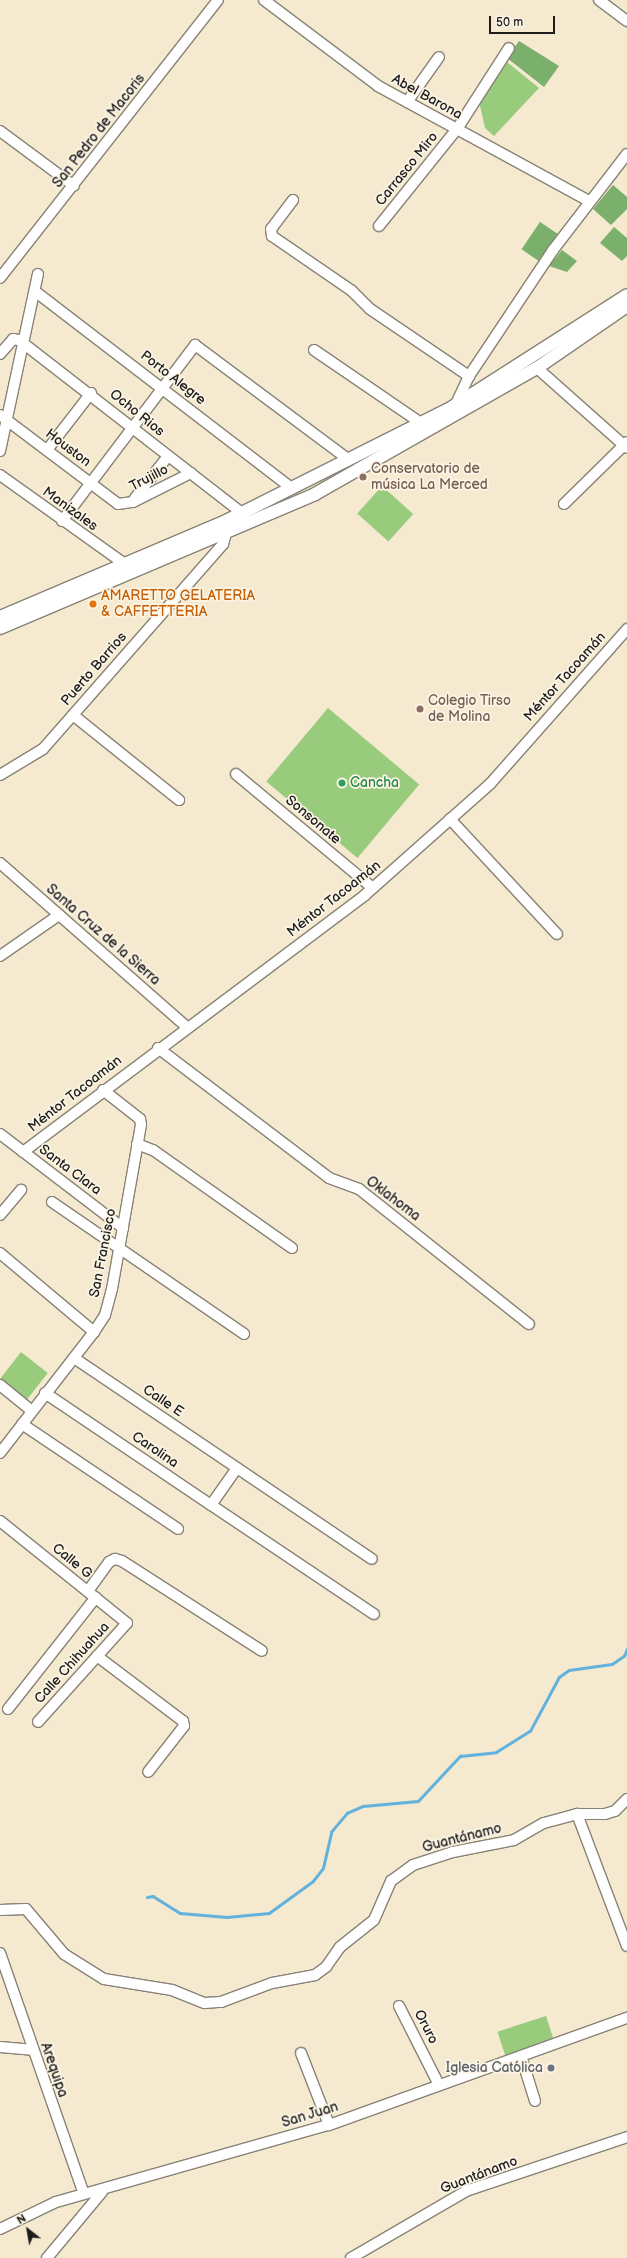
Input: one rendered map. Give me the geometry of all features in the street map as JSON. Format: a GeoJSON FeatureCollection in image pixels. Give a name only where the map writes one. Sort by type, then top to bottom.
{"type":"FeatureCollection","features":[{"type":"Feature","properties":{"kind":"street","name":"San Pedro de Macoris"},"geometry":{"type":"LineString","coordinates":[[0,278],[74,186],[218,0]]}},
{"type":"Feature","properties":{"kind":"street","name":"Abel Barona"},"geometry":{"type":"LineString","coordinates":[[264,0],[378,86],[589,201]]}},
{"type":"Feature","properties":{"kind":"street"},"geometry":{"type":"LineString","coordinates":[[599,0],[627,21]]}},
{"type":"Feature","properties":{"kind":"street","name":"Carrasco Miro"},"geometry":{"type":"LineString","coordinates":[[379,226],[457,129],[509,48]]}},
{"type":"Feature","properties":{"kind":"street"},"geometry":{"type":"LineString","coordinates":[[407,102],[439,57]]}},
{"type":"Feature","properties":{"kind":"street"},"geometry":{"type":"LineString","coordinates":[[0,131],[74,186]]}},
{"type":"Feature","properties":{"kind":"street"},"geometry":{"type":"LineString","coordinates":[[457,402],[469,376],[589,201],[627,154]]}},
{"type":"Feature","properties":{"kind":"street"},"geometry":{"type":"LineString","coordinates":[[293,200],[270,228],[272,236],[352,291],[370,309],[469,376]]}},
{"type":"Feature","properties":{"kind":"street"},"geometry":{"type":"LineString","coordinates":[[0,451],[3,417],[36,292],[38,274]]}},
{"type":"Feature","properties":{"kind":"street","name":"Porto Alegre"},"geometry":{"type":"LineString","coordinates":[[36,292],[161,386],[291,488]]}},
{"type":"Feature","properties":{"kind":"street"},"geometry":{"type":"LineString","coordinates":[[0,628],[228,526],[242,513],[421,423],[627,295]]}},
{"type":"Feature","properties":{"kind":"street"},"geometry":{"type":"LineString","coordinates":[[0,617],[125,564],[314,494],[537,368],[627,306]]}},
{"type":"Feature","properties":{"kind":"street","name":"Ocho Rios"},"geometry":{"type":"LineString","coordinates":[[0,354],[13,339],[23,345],[90,393],[242,513]]}},
{"type":"Feature","properties":{"kind":"street"},"geometry":{"type":"LineString","coordinates":[[62,521],[161,386],[190,348],[195,345],[201,347],[348,459]]}},
{"type":"Feature","properties":{"kind":"street"},"geometry":{"type":"LineString","coordinates":[[314,350],[421,423]]}},
{"type":"Feature","properties":{"kind":"street"},"geometry":{"type":"LineString","coordinates":[[537,368],[626,445],[564,504]]}},
{"type":"Feature","properties":{"kind":"street"},"geometry":{"type":"LineString","coordinates":[[48,450],[90,393]]}},
{"type":"Feature","properties":{"kind":"street","name":"Houston"},"geometry":{"type":"LineString","coordinates":[[3,417],[118,504]]}},
{"type":"Feature","properties":{"kind":"street"},"geometry":{"type":"LineString","coordinates":[[133,502],[168,456]]}},
{"type":"Feature","properties":{"kind":"street","name":"Trujillo"},"geometry":{"type":"LineString","coordinates":[[118,504],[133,502],[191,472]]}},
{"type":"Feature","properties":{"kind":"street","name":"Manizales"},"geometry":{"type":"LineString","coordinates":[[0,475],[62,521],[125,564]]}},
{"type":"Feature","properties":{"kind":"street","name":"Puerto Barrios"},"geometry":{"type":"LineString","coordinates":[[0,776],[43,749],[223,544],[228,526]]}},
{"type":"Feature","properties":{"kind":"street","name":"Méntor Tacoamán"},"geometry":{"type":"LineString","coordinates":[[23,1152],[158,1048],[373,888],[490,784],[627,629]]}},
{"type":"Feature","properties":{"kind":"street"},"geometry":{"type":"LineString","coordinates":[[73,715],[179,800]]}},
{"type":"Feature","properties":{"kind":"street","name":"Sonsonate"},"geometry":{"type":"LineString","coordinates":[[236,774],[373,888]]}},
{"type":"Feature","properties":{"kind":"street"},"geometry":{"type":"LineString","coordinates":[[450,819],[557,934]]}},
{"type":"Feature","properties":{"kind":"street","name":"Santa Cruz de la Sierra"},"geometry":{"type":"LineString","coordinates":[[0,863],[186,1028]]}},
{"type":"Feature","properties":{"kind":"street"},"geometry":{"type":"LineString","coordinates":[[0,956],[59,915]]}},
{"type":"Feature","properties":{"kind":"street","name":"Oklahoma"},"geometry":{"type":"LineString","coordinates":[[158,1048],[329,1178],[359,1189],[529,1324]]}},
{"type":"Feature","properties":{"kind":"street","name":"San Francisco"},"geometry":{"type":"LineString","coordinates":[[0,1452],[94,1332],[105,1315],[119,1250],[138,1144],[140,1119],[103,1090]]}},
{"type":"Feature","properties":{"kind":"street","name":"Santa Clara"},"geometry":{"type":"LineString","coordinates":[[0,1134],[123,1228]]}},
{"type":"Feature","properties":{"kind":"street"},"geometry":{"type":"LineString","coordinates":[[138,1144],[153,1150],[292,1248]]}},
{"type":"Feature","properties":{"kind":"street"},"geometry":{"type":"LineString","coordinates":[[0,1215],[21,1190]]}},
{"type":"Feature","properties":{"kind":"street"},"geometry":{"type":"LineString","coordinates":[[52,1202],[119,1250],[244,1334]]}},
{"type":"Feature","properties":{"kind":"street"},"geometry":{"type":"LineString","coordinates":[[0,1253],[94,1332]]}},
{"type":"Feature","properties":{"kind":"street","name":"Calle E"},"geometry":{"type":"LineString","coordinates":[[74,1358],[372,1559]]}},
{"type":"Feature","properties":{"kind":"street"},"geometry":{"type":"LineString","coordinates":[[0,1386],[32,1411]]}},
{"type":"Feature","properties":{"kind":"street","name":"Carolina"},"geometry":{"type":"LineString","coordinates":[[46,1393],[374,1614]]}},
{"type":"Feature","properties":{"kind":"street"},"geometry":{"type":"LineString","coordinates":[[22,1424],[178,1529]]}},
{"type":"Feature","properties":{"kind":"street"},"geometry":{"type":"LineString","coordinates":[[211,1505],[237,1468]]}},
{"type":"Feature","properties":{"kind":"street","name":"Calle G"},"geometry":{"type":"LineString","coordinates":[[1,1525],[127,1622]]}},
{"type":"Feature","properties":{"kind":"street"},"geometry":{"type":"LineString","coordinates":[[8,1709],[92,1594],[109,1562],[115,1559],[122,1561],[262,1651]]}},
{"type":"Feature","properties":{"kind":"street","name":"Calle Chihuahua"},"geometry":{"type":"LineString","coordinates":[[38,1722],[127,1622]]}},
{"type":"Feature","properties":{"kind":"street"},"geometry":{"type":"LineString","coordinates":[[97,1656],[183,1721],[184,1726],[148,1772]]}},
{"type":"Feature","properties":{"kind":"street","name":"Guantánamo"},"geometry":{"type":"LineString","coordinates":[[0,1910],[26,1909],[64,1954],[104,1979],[172,1990],[205,2003],[221,2002],[272,1983],[314,1975],[351,1936],[374,1920],[391,1881],[400,1872],[453,1852],[514,1840],[544,1823],[577,1814],[605,1814],[615,1811],[627,1799]]}},
{"type":"Feature","properties":{"kind":"street"},"geometry":{"type":"LineString","coordinates":[[577,1814],[627,1946]]}},
{"type":"Feature","properties":{"kind":"street","name":"Arequipa"},"geometry":{"type":"LineString","coordinates":[[0,1953],[32,2050],[84,2194]]}},
{"type":"Feature","properties":{"kind":"street","name":"Oruro"},"geometry":{"type":"LineString","coordinates":[[399,2006],[438,2083]]}},
{"type":"Feature","properties":{"kind":"street","name":"San Juan"},"geometry":{"type":"LineString","coordinates":[[0,2229],[30,2213],[84,2194],[102,2192],[329,2125],[438,2083],[521,2056],[627,2018]]}},
{"type":"Feature","properties":{"kind":"street"},"geometry":{"type":"LineString","coordinates":[[0,2047],[32,2050]]}},
{"type":"Feature","properties":{"kind":"street"},"geometry":{"type":"LineString","coordinates":[[301,2053],[329,2125]]}},
{"type":"Feature","properties":{"kind":"street"},"geometry":{"type":"LineString","coordinates":[[521,2056],[535,2101]]}},
{"type":"Feature","properties":{"kind":"street","name":"Guantánamo"},"geometry":{"type":"LineString","coordinates":[[351,2258],[466,2192],[627,2137]]}},
{"type":"Feature","properties":{"kind":"street"},"geometry":{"type":"LineString","coordinates":[[47,2258],[102,2192]]}},
{"type":"Feature","properties":{"kind":"green space"},"geometry":{"type":"Polygon","coordinates":[[[519,41],[559,66],[544,87],[507,58],[519,41]]]}},
{"type":"Feature","properties":{"kind":"green space"},"geometry":{"type":"Polygon","coordinates":[[[507,62],[539,88],[494,136],[485,128],[478,97],[507,62]]]}},
{"type":"Feature","properties":{"kind":"green space"},"geometry":{"type":"Polygon","coordinates":[[[613,185],[627,197],[627,209],[611,225],[593,209],[613,185]]]}},
{"type":"Feature","properties":{"kind":"green space"},"geometry":{"type":"Polygon","coordinates":[[[540,222],[559,235],[541,262],[522,249],[540,222]]]}},
{"type":"Feature","properties":{"kind":"green space"},"geometry":{"type":"Polygon","coordinates":[[[614,227],[627,238],[627,256],[622,261],[600,243],[614,227]]]}},
{"type":"Feature","properties":{"kind":"green space"},"geometry":{"type":"Polygon","coordinates":[[[562,250],[577,261],[567,272],[549,266],[562,250]]]}},
{"type":"Feature","properties":{"kind":"green space"},"geometry":{"type":"Polygon","coordinates":[[[382,486],[413,514],[388,542],[357,513],[382,486]]]}},
{"type":"Feature","properties":{"kind":"green space","name":"Cancha"},"geometry":{"type":"Polygon","coordinates":[[[328,708],[419,784],[357,858],[266,782],[328,708]]]}},
{"type":"Feature","properties":{"kind":"green space"},"geometry":{"type":"Polygon","coordinates":[[[21,1352],[48,1373],[26,1401],[0,1380],[21,1352]]]}},
{"type":"Feature","properties":{"kind":"green space"},"geometry":{"type":"Polygon","coordinates":[[[546,2016],[554,2040],[505,2056],[497,2032],[546,2016]]]}},
{"type":"Feature","properties":{"kind":"waterway"},"geometry":{"type":"LineString","coordinates":[[147,1897],[153,1896],[180,1913],[227,1917],[269,1913],[313,1881],[323,1868],[331,1832],[347,1813],[363,1806],[418,1801],[460,1756],[496,1752],[530,1731],[559,1677],[569,1670],[612,1664],[624,1656],[627,1649]]}},
{"type":"Feature","properties":{"kind":"place","name":"Conservatorio de música La Merced"},"geometry":{"type":"Point","coordinates":[363,477]}},
{"type":"Feature","properties":{"kind":"place","name":"AMARETTO GELATERIA & CAFFETTERIA"},"geometry":{"type":"Point","coordinates":[93,604]}},
{"type":"Feature","properties":{"kind":"place","name":"Colegio Tirso de Molina"},"geometry":{"type":"Point","coordinates":[420,709]}},
{"type":"Feature","properties":{"kind":"place","name":"Cancha"},"geometry":{"type":"Point","coordinates":[342,783]}},
{"type":"Feature","properties":{"kind":"place","name":"Iglesia Católica"},"geometry":{"type":"Point","coordinates":[551,2068]}}]}
